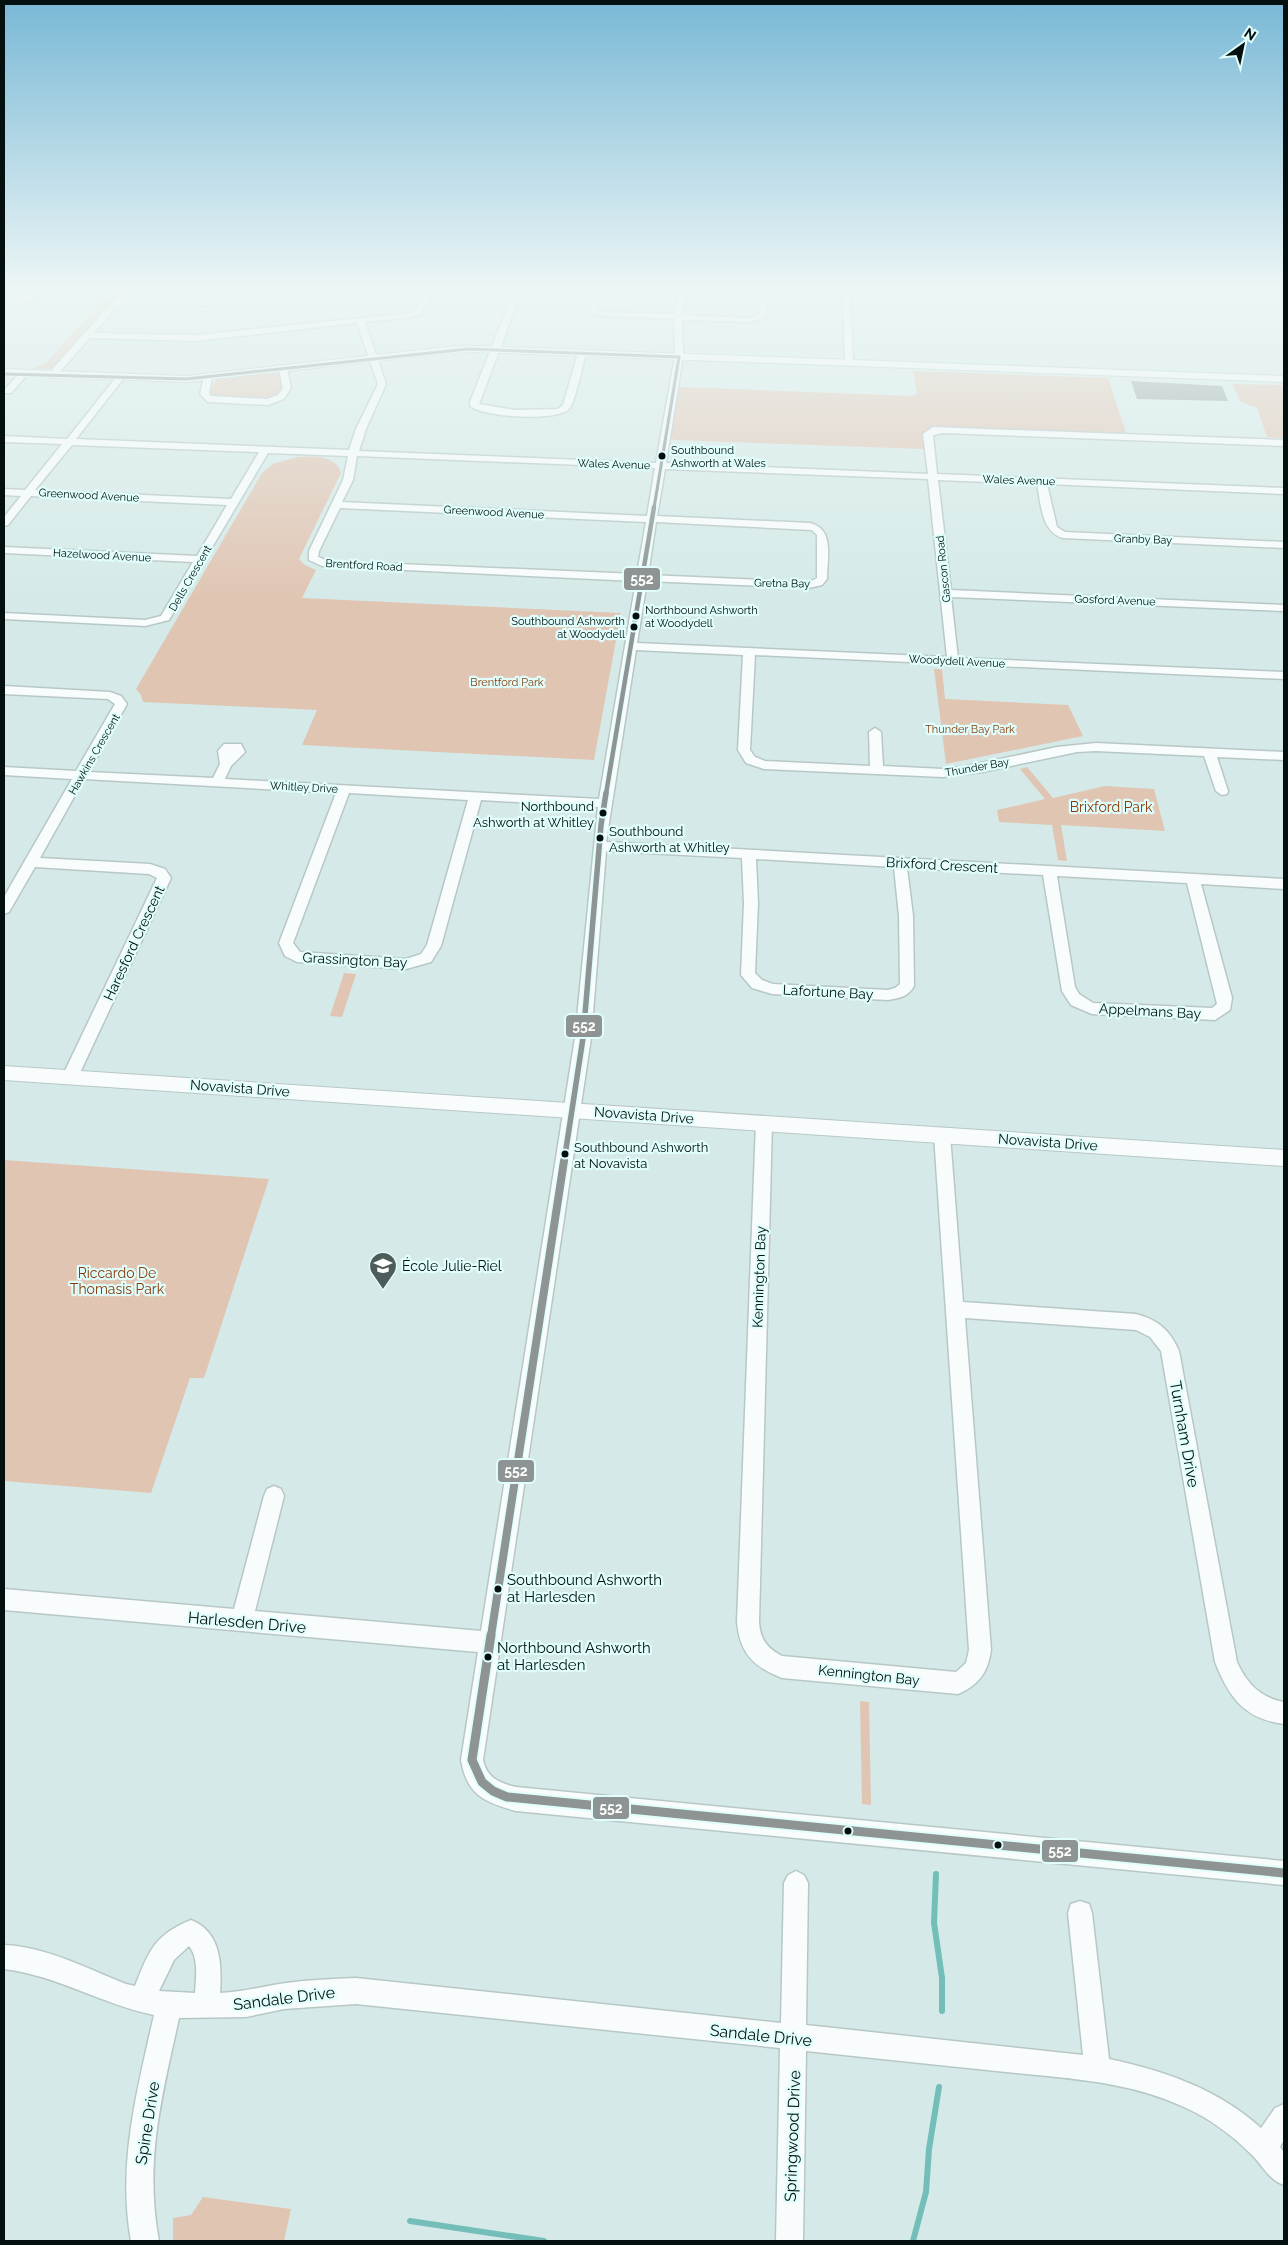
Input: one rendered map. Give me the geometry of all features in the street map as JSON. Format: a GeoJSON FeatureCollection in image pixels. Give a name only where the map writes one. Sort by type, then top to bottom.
{"type":"FeatureCollection","features":[{"type":"Feature","properties":{"kind":"street"},"geometry":{"type":"LineString","coordinates":[[4,523],[111,390]]}},
{"type":"Feature","properties":{"kind":"street"},"geometry":{"type":"LineString","coordinates":[[205,390],[204,394],[208,399],[268,402],[281,397],[286,390]]}},
{"type":"Feature","properties":{"kind":"street","name":"Brentford Road"},"geometry":{"type":"LineString","coordinates":[[379,390],[361,429],[353,453],[350,474],[313,556],[322,563],[642,578]]}},
{"type":"Feature","properties":{"kind":"street"},"geometry":{"type":"LineString","coordinates":[[479,390],[474,402],[477,408],[484,410],[550,413],[563,410],[567,406],[572,390]]}},
{"type":"Feature","properties":{"kind":"street"},"geometry":{"type":"LineString","coordinates":[[673,390],[605,803],[584,1034],[472,1760],[474,1774],[478,1780],[496,1794],[516,1799],[1284,1873]]}},
{"type":"Feature","properties":{"kind":"street","name":"Gascon Road"},"geometry":{"type":"LineString","coordinates":[[953,661],[928,434],[938,430],[1284,443]]}},
{"type":"Feature","properties":{"kind":"street","name":"Wales Avenue"},"geometry":{"type":"LineString","coordinates":[[4,439],[1284,491]]}},
{"type":"Feature","properties":{"kind":"street","name":"Dells Crescent"},"geometry":{"type":"LineString","coordinates":[[4,616],[145,623],[157,621],[170,614],[265,450]]}},
{"type":"Feature","properties":{"kind":"street","name":"Granby Bay"},"geometry":{"type":"LineString","coordinates":[[1041,480],[1052,526],[1055,531],[1062,535],[1284,545]]}},
{"type":"Feature","properties":{"kind":"street","name":"Greenwood Avenue"},"geometry":{"type":"LineString","coordinates":[[4,492],[235,502]]}},
{"type":"Feature","properties":{"kind":"street","name":"Greenwood Avenue"},"geometry":{"type":"LineString","coordinates":[[336,505],[652,519]]}},
{"type":"Feature","properties":{"kind":"street","name":"Gretna Bay"},"geometry":{"type":"LineString","coordinates":[[642,578],[809,585],[818,583],[822,579],[822,535],[816,528],[810,526],[652,519]]}},
{"type":"Feature","properties":{"kind":"street","name":"Hazelwood Avenue"},"geometry":{"type":"LineString","coordinates":[[4,550],[201,559]]}},
{"type":"Feature","properties":{"kind":"street","name":"Gosford Avenue"},"geometry":{"type":"LineString","coordinates":[[946,593],[1284,608]]}},
{"type":"Feature","properties":{"kind":"street","name":"Woodydell Avenue"},"geometry":{"type":"LineString","coordinates":[[630,646],[1284,676]]}},
{"type":"Feature","properties":{"kind":"street","name":"Thunder Bay"},"geometry":{"type":"LineString","coordinates":[[748,651],[745,754],[750,760],[764,765],[952,773],[1084,747],[1284,756]]}},
{"type":"Feature","properties":{"kind":"street","name":"Hawkins Crescent"},"geometry":{"type":"LineString","coordinates":[[4,690],[110,696],[120,700],[122,707],[4,909]]}},
{"type":"Feature","properties":{"kind":"street"},"geometry":{"type":"LineString","coordinates":[[875,732],[877,771]]}},
{"type":"Feature","properties":{"kind":"street"},"geometry":{"type":"LineString","coordinates":[[1210,752],[1222,791]]}},
{"type":"Feature","properties":{"kind":"street"},"geometry":{"type":"LineString","coordinates":[[217,782],[226,764]]}},
{"type":"Feature","properties":{"kind":"street","name":"Whitley Drive"},"geometry":{"type":"LineString","coordinates":[[4,770],[605,803]]}},
{"type":"Feature","properties":{"kind":"street","name":"Grassington Bay"},"geometry":{"type":"LineString","coordinates":[[344,789],[286,943],[290,952],[297,957],[406,964],[426,958],[434,946],[476,796]]}},
{"type":"Feature","properties":{"kind":"street","name":"Brixford Crescent"},"geometry":{"type":"LineString","coordinates":[[600,846],[1284,884]]}},
{"type":"Feature","properties":{"kind":"street","name":"Lafortune Bay"},"geometry":{"type":"LineString","coordinates":[[749,854],[751,903],[748,975],[751,980],[762,987],[782,990],[888,995],[899,993],[908,986],[906,916],[900,863]]}},
{"type":"Feature","properties":{"kind":"street","name":"Haresford Crescent"},"geometry":{"type":"LineString","coordinates":[[32,862],[150,869],[160,872],[164,878],[70,1078]]}},
{"type":"Feature","properties":{"kind":"street","name":"Appelmans Bay"},"geometry":{"type":"LineString","coordinates":[[1049,871],[1068,987],[1073,998],[1092,1008],[1215,1014],[1225,1006],[1225,998],[1193,879]]}},
{"type":"Feature","properties":{"kind":"street","name":"Novavista Drive"},"geometry":{"type":"LineString","coordinates":[[4,1073],[1284,1158]]}},
{"type":"Feature","properties":{"kind":"street","name":"Kennington Bay"},"geometry":{"type":"LineString","coordinates":[[764,1123],[748,1630],[754,1647],[762,1657],[782,1667],[958,1683],[967,1679],[977,1667],[980,1650],[942,1135]]}},
{"type":"Feature","properties":{"kind":"street","name":"Turnham Drive"},"geometry":{"type":"LineString","coordinates":[[954,1309],[1136,1322],[1146,1324],[1158,1331],[1164,1338],[1170,1351],[1226,1662],[1231,1676],[1249,1699],[1265,1709],[1284,1712]]}},
{"type":"Feature","properties":{"kind":"street"},"geometry":{"type":"LineString","coordinates":[[242,1621],[274,1496]]}},
{"type":"Feature","properties":{"kind":"street","name":"Harlesden Drive"},"geometry":{"type":"LineString","coordinates":[[4,1600],[490,1642]]}},
{"type":"Feature","properties":{"kind":"street","name":"Springwood Drive"},"geometry":{"type":"LineString","coordinates":[[789,2239],[796,1884]]}},
{"type":"Feature","properties":{"kind":"street"},"geometry":{"type":"LineString","coordinates":[[1080,1912],[1097,2070]]}},
{"type":"Feature","properties":{"kind":"street"},"geometry":{"type":"LineString","coordinates":[[142,2001],[171,1941],[191,1932],[197,1935],[207,1954],[207,2006]]}},
{"type":"Feature","properties":{"kind":"street","name":"Sandale Drive"},"geometry":{"type":"LineString","coordinates":[[4,1957],[25,1959],[54,1967],[126,1997],[170,2005],[246,2004],[284,1996],[356,1991],[1097,2070],[1152,2081],[1193,2096],[1230,2118],[1250,2133],[1284,2172]]}},
{"type":"Feature","properties":{"kind":"street","name":"Spine Drive"},"geometry":{"type":"LineString","coordinates":[[145,2241],[139,2218],[138,2189],[143,2132],[170,2005]]}},
{"type":"Feature","properties":{"kind":"street"},"geometry":{"type":"LineString","coordinates":[[1264,2148],[1284,2117]]}},
{"type":"Feature","properties":{"kind":"green space"},"geometry":{"type":"Polygon","coordinates":[[[210,390],[281,390],[277,397],[269,400],[211,397],[208,394],[210,390]]]}},
{"type":"Feature","properties":{"kind":"green space"},"geometry":{"type":"Polygon","coordinates":[[[678,390],[752,390],[913,396],[917,393],[916,390],[1112,390],[1126,433],[936,427],[928,430],[924,435],[923,449],[674,440],[671,438],[678,390]]]}},
{"type":"Feature","properties":{"kind":"green space"},"geometry":{"type":"Polygon","coordinates":[[[1235,390],[1284,390],[1284,438],[1267,437],[1257,408],[1241,402],[1235,390]]]}},
{"type":"Feature","properties":{"kind":"green space","name":"Brentford Park"},"geometry":{"type":"Polygon","coordinates":[[[297,457],[316,457],[329,460],[339,467],[341,473],[299,559],[305,565],[316,570],[302,598],[621,613],[594,760],[302,745],[317,710],[143,702],[141,695],[136,689],[262,473],[273,464],[297,457]]]}},
{"type":"Feature","properties":{"kind":"green space","name":"Thunder Bay Park"},"geometry":{"type":"Polygon","coordinates":[[[934,669],[942,669],[945,699],[1068,705],[1083,736],[946,764],[934,669]]]}},
{"type":"Feature","properties":{"kind":"green space","name":"Brixford Park"},"geometry":{"type":"Polygon","coordinates":[[[1027,767],[1053,798],[1105,786],[1154,789],[1165,831],[1061,825],[1067,861],[1058,860],[1052,825],[999,822],[997,810],[1045,799],[1020,769],[1027,767]]]}},
{"type":"Feature","properties":{"kind":"green space"},"geometry":{"type":"Polygon","coordinates":[[[344,973],[356,974],[342,1017],[330,1016],[344,973]]]}},
{"type":"Feature","properties":{"kind":"green space","name":"Riccardo De Thomasis Park"},"geometry":{"type":"Polygon","coordinates":[[[4,1160],[269,1179],[204,1378],[190,1378],[151,1493],[4,1481],[4,1160]]]}},
{"type":"Feature","properties":{"kind":"green space"},"geometry":{"type":"Polygon","coordinates":[[[860,1701],[869,1702],[871,1805],[862,1804],[860,1701]]]}},
{"type":"Feature","properties":{"kind":"green space"},"geometry":{"type":"Polygon","coordinates":[[[203,2197],[291,2209],[284,2241],[173,2241],[173,2218],[191,2215],[203,2197]]]}},
{"type":"Feature","properties":{"kind":"building"},"geometry":{"type":"Polygon","coordinates":[[[1134,390],[1224,390],[1228,401],[1137,399],[1134,390]]]}},
{"type":"Feature","properties":{"kind":"waterway"},"geometry":{"type":"LineString","coordinates":[[936,1874],[934,1923],[942,1978],[942,2011]]}},
{"type":"Feature","properties":{"kind":"waterway"},"geometry":{"type":"LineString","coordinates":[[913,2241],[926,2192],[929,2149],[939,2087]]}},
{"type":"Feature","properties":{"kind":"waterway"},"geometry":{"type":"LineString","coordinates":[[410,2221],[544,2241]]}},
{"type":"Feature","properties":{"kind":"transit line","name":"552"},"geometry":{"type":"LineString","coordinates":[[674,390],[601,825],[583,1038],[472,1760],[474,1769],[487,1787],[516,1799],[1284,1873]]}},
{"type":"Feature","properties":{"kind":"place","name":"Southbound Ashworth at Wales"},"geometry":{"type":"Point","coordinates":[662,456]}},
{"type":"Feature","properties":{"kind":"place","name":"Northbound Ashworth at Woodydell"},"geometry":{"type":"Point","coordinates":[636,616]}},
{"type":"Feature","properties":{"kind":"place","name":"Southbound Ashworth at Woodydell"},"geometry":{"type":"Point","coordinates":[634,627]}},
{"type":"Feature","properties":{"kind":"place","name":"Northbound Ashworth at Whitley"},"geometry":{"type":"Point","coordinates":[603,813]}},
{"type":"Feature","properties":{"kind":"place","name":"Southbound Ashworth at Whitley"},"geometry":{"type":"Point","coordinates":[600,838]}},
{"type":"Feature","properties":{"kind":"place","name":"Southbound Ashworth at Novavista"},"geometry":{"type":"Point","coordinates":[565,1154]}},
{"type":"Feature","properties":{"kind":"place","name":"École Julie-Riel"},"geometry":{"type":"Point","coordinates":[383,1290]}},
{"type":"Feature","properties":{"kind":"place","name":"Southbound Ashworth at Harlesden"},"geometry":{"type":"Point","coordinates":[498,1589]}},
{"type":"Feature","properties":{"kind":"place","name":"Northbound Ashworth at Harlesden"},"geometry":{"type":"Point","coordinates":[488,1657]}}]}
